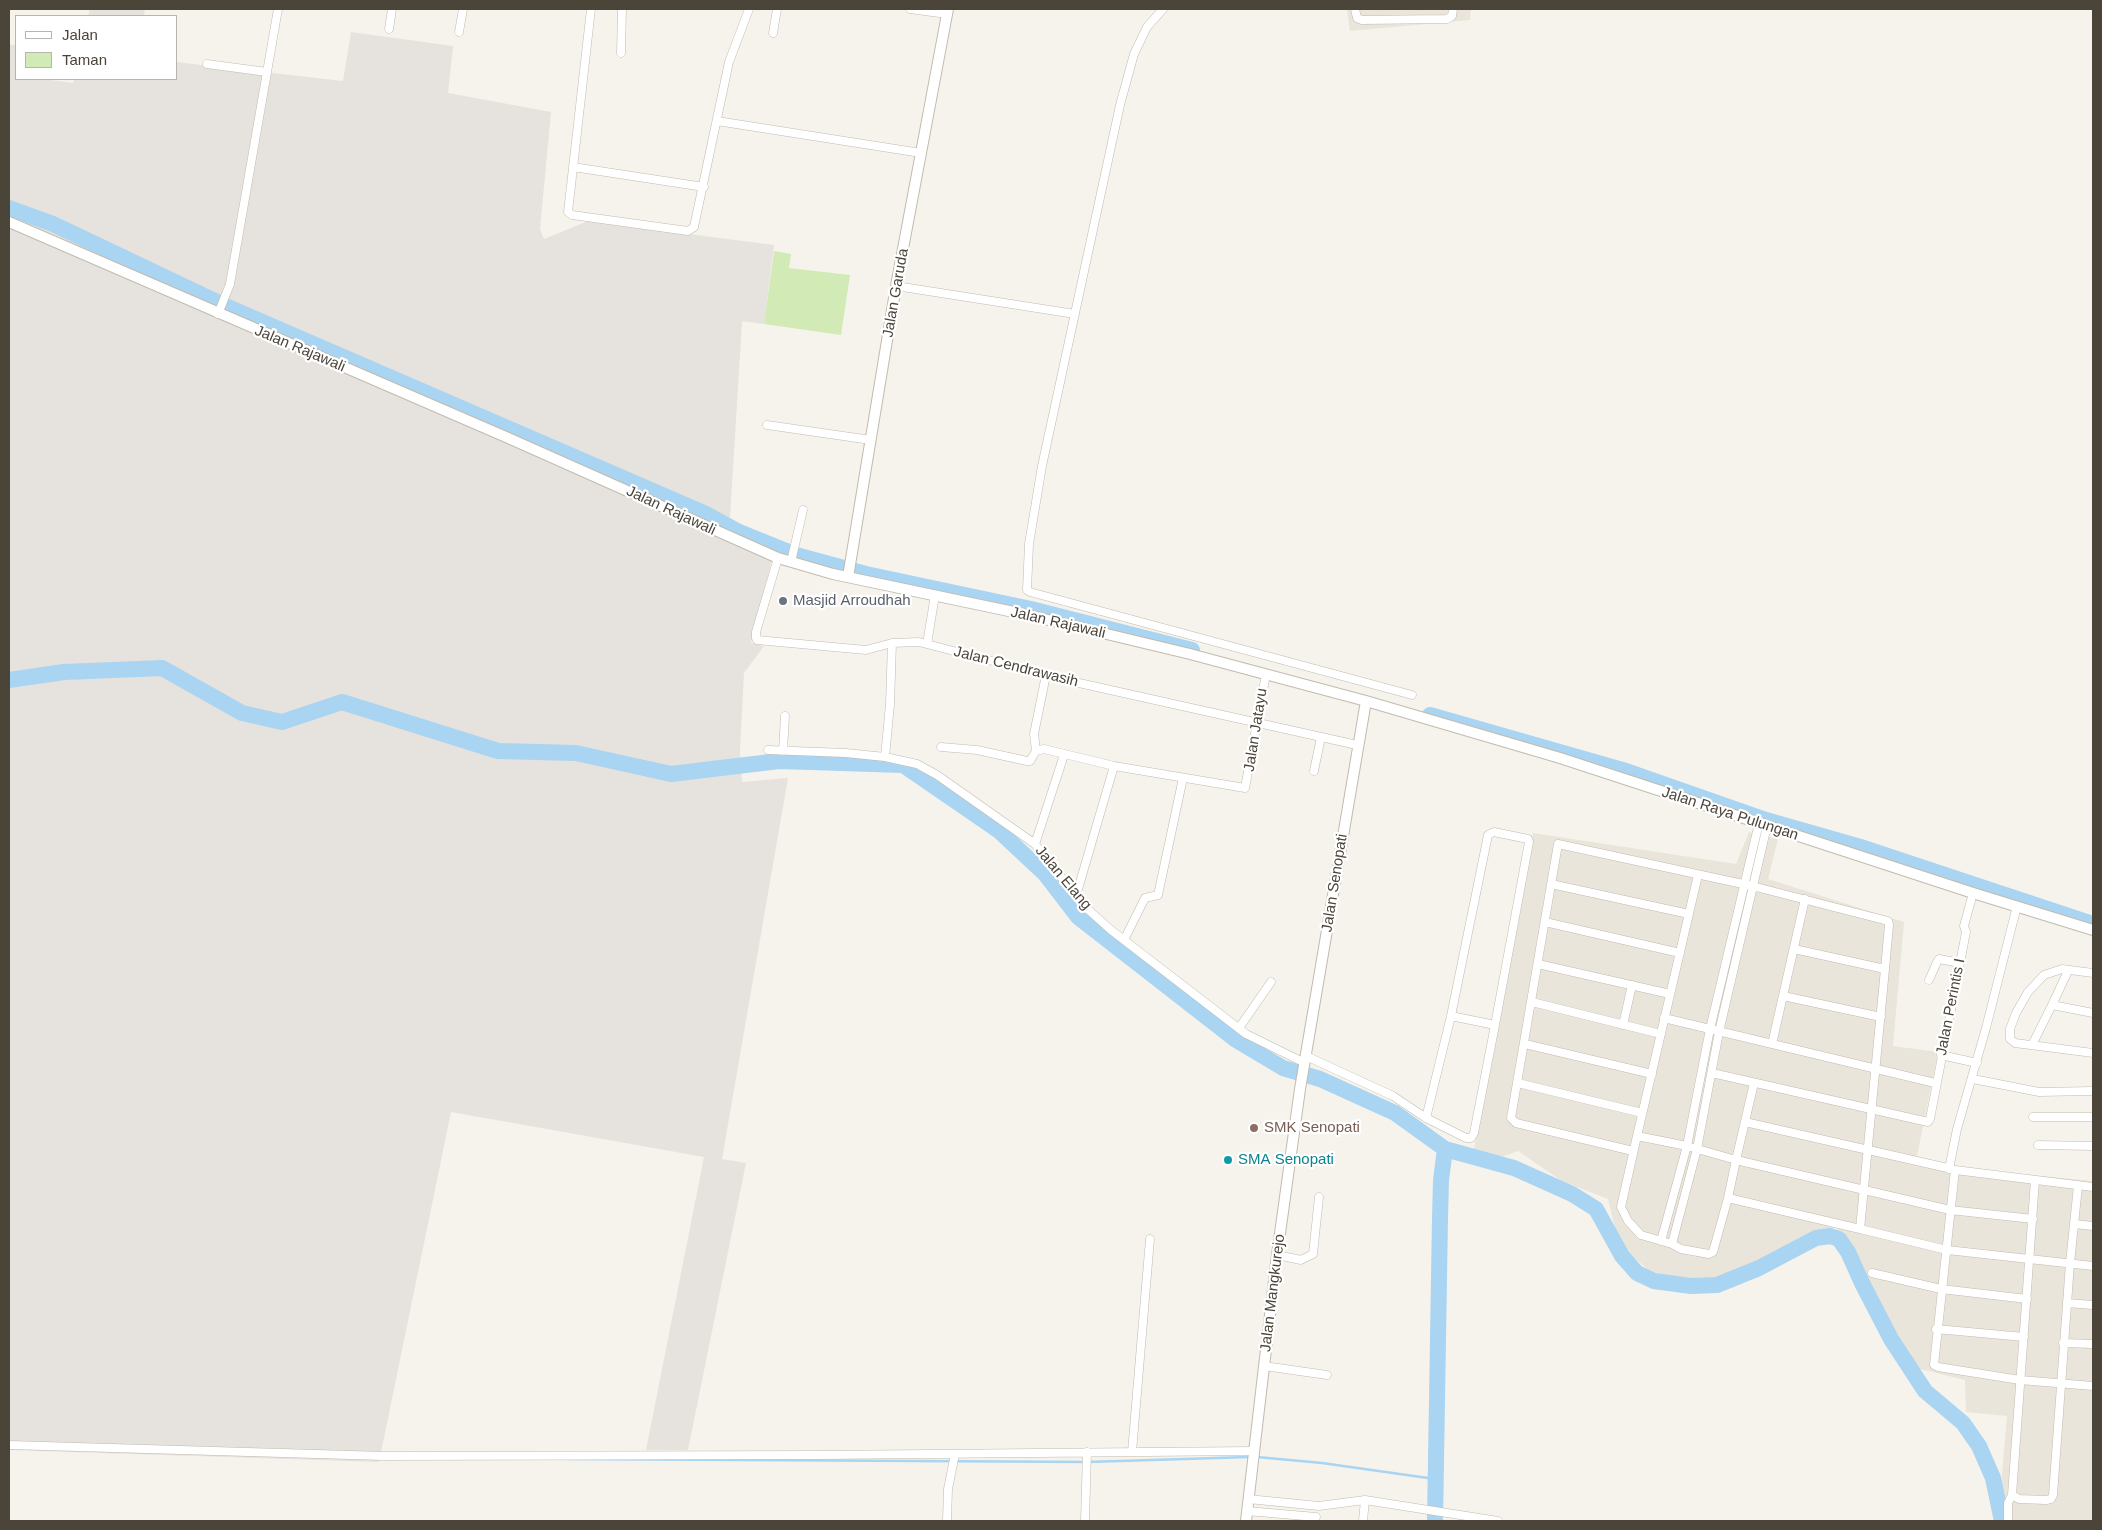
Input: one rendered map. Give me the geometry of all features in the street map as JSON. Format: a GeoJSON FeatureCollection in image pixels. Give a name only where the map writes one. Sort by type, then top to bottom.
{"type":"FeatureCollection","features":[{"type":"Feature","properties":{"kind":"street"},"geometry":{"type":"LineString","coordinates":[[220,310],[230,284],[278,9]]}},
{"type":"Feature","properties":{"kind":"street"},"geometry":{"type":"LineString","coordinates":[[389,29],[392,9]]}},
{"type":"Feature","properties":{"kind":"street"},"geometry":{"type":"LineString","coordinates":[[459,32],[463,9]]}},
{"type":"Feature","properties":{"kind":"street"},"geometry":{"type":"LineString","coordinates":[[591,9],[568,209],[569,214],[688,230],[694,227],[729,62],[749,9]]}},
{"type":"Feature","properties":{"kind":"street"},"geometry":{"type":"LineString","coordinates":[[620,53],[622,9]]}},
{"type":"Feature","properties":{"kind":"street"},"geometry":{"type":"LineString","coordinates":[[773,33],[777,9]]}},
{"type":"Feature","properties":{"kind":"street"},"geometry":{"type":"LineString","coordinates":[[910,9],[947,12]]}},
{"type":"Feature","properties":{"kind":"street"},"geometry":{"type":"LineString","coordinates":[[1163,9],[1147,27],[1134,54],[1120,105],[1042,466],[1029,544],[1027,590],[1412,695]]}},
{"type":"Feature","properties":{"kind":"street"},"geometry":{"type":"LineString","coordinates":[[1355,9],[1357,18],[1362,20],[1447,19],[1452,16],[1453,9]]}},
{"type":"Feature","properties":{"kind":"street","name":"Jalan Garuda"},"geometry":{"type":"LineString","coordinates":[[849,574],[896,286],[947,12]]}},
{"type":"Feature","properties":{"kind":"street"},"geometry":{"type":"LineString","coordinates":[[207,64],[267,72]]}},
{"type":"Feature","properties":{"kind":"street"},"geometry":{"type":"LineString","coordinates":[[717,122],[921,153]]}},
{"type":"Feature","properties":{"kind":"street"},"geometry":{"type":"LineString","coordinates":[[573,167],[704,186]]}},
{"type":"Feature","properties":{"kind":"street","name":"Jalan Rajawali"},"geometry":{"type":"LineString","coordinates":[[9,222],[220,310],[778,558],[792,558],[935,595],[1033,616],[1366,701]]}},
{"type":"Feature","properties":{"kind":"street"},"geometry":{"type":"LineString","coordinates":[[896,286],[1075,314]]}},
{"type":"Feature","properties":{"kind":"street"},"geometry":{"type":"LineString","coordinates":[[767,426],[872,440]]}},
{"type":"Feature","properties":{"kind":"street"},"geometry":{"type":"LineString","coordinates":[[792,558],[803,510]]}},
{"type":"Feature","properties":{"kind":"street","name":"Jalan Cendrawasih"},"geometry":{"type":"LineString","coordinates":[[778,558],[756,632],[758,640],[866,650],[892,643],[912,641],[1046,676],[1357,745]]}},
{"type":"Feature","properties":{"kind":"street"},"geometry":{"type":"LineString","coordinates":[[927,644],[935,595]]}},
{"type":"Feature","properties":{"kind":"street"},"geometry":{"type":"LineString","coordinates":[[885,757],[892,643]]}},
{"type":"Feature","properties":{"kind":"street","name":"Jalan Jatayu"},"geometry":{"type":"LineString","coordinates":[[1183,778],[1230,787],[1243,788],[1247,786],[1266,674]]}},
{"type":"Feature","properties":{"kind":"street"},"geometry":{"type":"LineString","coordinates":[[941,747],[977,750],[1027,762],[1030,760],[1036,751],[1034,734],[1046,676]]}},
{"type":"Feature","properties":{"kind":"street","name":"Jalan Senopati"},"geometry":{"type":"LineString","coordinates":[[1305,1062],[1357,745],[1366,701]]}},
{"type":"Feature","properties":{"kind":"street","name":"Jalan Raya Pulungan"},"geometry":{"type":"LineString","coordinates":[[1366,701],[1560,758],[1973,893],[2093,930]]}},
{"type":"Feature","properties":{"kind":"street"},"geometry":{"type":"LineString","coordinates":[[783,751],[785,716]]}},
{"type":"Feature","properties":{"kind":"street"},"geometry":{"type":"LineString","coordinates":[[1314,770],[1322,737]]}},
{"type":"Feature","properties":{"kind":"street"},"geometry":{"type":"LineString","coordinates":[[1036,751],[1044,749],[1114,766],[1183,778],[1158,896],[1145,898],[1124,940]]}},
{"type":"Feature","properties":{"kind":"street","name":"Jalan Elang"},"geometry":{"type":"LineString","coordinates":[[768,750],[846,753],[885,757],[916,764],[937,775],[1035,844],[1092,914],[1239,1028],[1266,1045],[1393,1096],[1426,1118],[1466,1138],[1473,1135],[1495,1025]]}},
{"type":"Feature","properties":{"kind":"street"},"geometry":{"type":"LineString","coordinates":[[1035,844],[1064,755]]}},
{"type":"Feature","properties":{"kind":"street"},"geometry":{"type":"LineString","coordinates":[[1076,896],[1114,766]]}},
{"type":"Feature","properties":{"kind":"street"},"geometry":{"type":"LineString","coordinates":[[1661,1241],[1687,1146],[1763,825]]}},
{"type":"Feature","properties":{"kind":"street"},"geometry":{"type":"LineString","coordinates":[[1426,1118],[1451,1016],[1488,835],[1494,832],[1528,839],[1529,842],[1495,1025],[1451,1016]]}},
{"type":"Feature","properties":{"kind":"street"},"geometry":{"type":"LineString","coordinates":[[1633,1151],[1513,1121],[1512,1118],[1557,845],[1561,843],[1748,885],[1888,922],[1886,969],[1860,1230]]}},
{"type":"Feature","properties":{"kind":"street"},"geometry":{"type":"LineString","coordinates":[[1698,875],[1621,1209],[1635,1230],[1641,1235],[1672,1244],[1681,1249],[1709,1254],[1713,1252],[1728,1198],[1754,1083]]}},
{"type":"Feature","properties":{"kind":"street"},"geometry":{"type":"LineString","coordinates":[[1552,884],[1689,914]]}},
{"type":"Feature","properties":{"kind":"street","name":"Jalan Perintis I"},"geometry":{"type":"LineString","coordinates":[[1872,1110],[1928,1122],[1930,1119],[1966,932],[1964,926],[1973,893]]}},
{"type":"Feature","properties":{"kind":"street"},"geometry":{"type":"LineString","coordinates":[[1772,1044],[1805,899]]}},
{"type":"Feature","properties":{"kind":"street"},"geometry":{"type":"LineString","coordinates":[[2017,906],[1973,1079],[1957,1129],[1952,1169],[1947,1250],[1936,1329],[1935,1366],[2020,1380],[2093,1386]]}},
{"type":"Feature","properties":{"kind":"street"},"geometry":{"type":"LineString","coordinates":[[1545,922],[1680,953]]}},
{"type":"Feature","properties":{"kind":"street"},"geometry":{"type":"LineString","coordinates":[[1794,949],[1886,969]]}},
{"type":"Feature","properties":{"kind":"street"},"geometry":{"type":"LineString","coordinates":[[1929,980],[1940,959],[1960,963]]}},
{"type":"Feature","properties":{"kind":"street"},"geometry":{"type":"LineString","coordinates":[[1538,964],[1670,994]]}},
{"type":"Feature","properties":{"kind":"street"},"geometry":{"type":"LineString","coordinates":[[2093,973],[2062,969],[2044,975],[2028,992],[2016,1013],[2010,1029],[2011,1042],[2093,1053]]}},
{"type":"Feature","properties":{"kind":"street"},"geometry":{"type":"LineString","coordinates":[[2032,1045],[2068,970]]}},
{"type":"Feature","properties":{"kind":"street"},"geometry":{"type":"LineString","coordinates":[[1239,1028],[1271,982]]}},
{"type":"Feature","properties":{"kind":"street"},"geometry":{"type":"LineString","coordinates":[[1623,1025],[1632,986]]}},
{"type":"Feature","properties":{"kind":"street"},"geometry":{"type":"LineString","coordinates":[[1783,996],[1881,1017]]}},
{"type":"Feature","properties":{"kind":"street"},"geometry":{"type":"LineString","coordinates":[[1532,1002],[1661,1034]]}},
{"type":"Feature","properties":{"kind":"street"},"geometry":{"type":"LineString","coordinates":[[2052,1005],[2093,1013]]}},
{"type":"Feature","properties":{"kind":"street"},"geometry":{"type":"LineString","coordinates":[[1664,1018],[1936,1083]]}},
{"type":"Feature","properties":{"kind":"street"},"geometry":{"type":"LineString","coordinates":[[1672,1244],[1697,1149],[1712,1073],[1714,1031]]}},
{"type":"Feature","properties":{"kind":"street"},"geometry":{"type":"LineString","coordinates":[[1525,1044],[1652,1074]]}},
{"type":"Feature","properties":{"kind":"street"},"geometry":{"type":"LineString","coordinates":[[1941,1055],[1977,1062]]}},
{"type":"Feature","properties":{"kind":"street","name":"Jalan Mangkurejo"},"geometry":{"type":"LineString","coordinates":[[1246,1516],[1277,1255],[1305,1062]]}},
{"type":"Feature","properties":{"kind":"street"},"geometry":{"type":"LineString","coordinates":[[1712,1073],[1872,1110]]}},
{"type":"Feature","properties":{"kind":"street"},"geometry":{"type":"LineString","coordinates":[[1973,1079],[2039,1092],[2093,1091]]}},
{"type":"Feature","properties":{"kind":"street"},"geometry":{"type":"LineString","coordinates":[[1518,1083],[1642,1113]]}},
{"type":"Feature","properties":{"kind":"street"},"geometry":{"type":"LineString","coordinates":[[2033,1117],[2093,1117]]}},
{"type":"Feature","properties":{"kind":"street"},"geometry":{"type":"LineString","coordinates":[[1745,1122],[1952,1169],[2093,1187]]}},
{"type":"Feature","properties":{"kind":"street"},"geometry":{"type":"LineString","coordinates":[[1637,1136],[1687,1146],[1736,1160],[1950,1210],[2033,1219]]}},
{"type":"Feature","properties":{"kind":"street"},"geometry":{"type":"LineString","coordinates":[[2038,1145],[2093,1146]]}},
{"type":"Feature","properties":{"kind":"street"},"geometry":{"type":"LineString","coordinates":[[2008,1521],[2008,1504],[2012,1495],[2031,1259],[2035,1180]]}},
{"type":"Feature","properties":{"kind":"street"},"geometry":{"type":"LineString","coordinates":[[2012,1495],[2015,1499],[2028,1500],[2046,1500],[2052,1497],[2063,1343],[2078,1186]]}},
{"type":"Feature","properties":{"kind":"street"},"geometry":{"type":"LineString","coordinates":[[1277,1255],[1301,1260],[1313,1254],[1319,1197]]}},
{"type":"Feature","properties":{"kind":"street"},"geometry":{"type":"LineString","coordinates":[[1728,1198],[1947,1250],[2093,1266]]}},
{"type":"Feature","properties":{"kind":"street"},"geometry":{"type":"LineString","coordinates":[[2074,1224],[2093,1226]]}},
{"type":"Feature","properties":{"kind":"street"},"geometry":{"type":"LineString","coordinates":[[1132,1452],[1150,1238]]}},
{"type":"Feature","properties":{"kind":"street"},"geometry":{"type":"LineString","coordinates":[[1872,1273],[1941,1289],[2027,1299]]}},
{"type":"Feature","properties":{"kind":"street"},"geometry":{"type":"LineString","coordinates":[[2067,1303],[2093,1305]]}},
{"type":"Feature","properties":{"kind":"street"},"geometry":{"type":"LineString","coordinates":[[1936,1329],[2024,1337]]}},
{"type":"Feature","properties":{"kind":"street"},"geometry":{"type":"LineString","coordinates":[[2063,1343],[2093,1344]]}},
{"type":"Feature","properties":{"kind":"street"},"geometry":{"type":"LineString","coordinates":[[1264,1366],[1327,1375]]}},
{"type":"Feature","properties":{"kind":"street"},"geometry":{"type":"LineString","coordinates":[[9,1445],[384,1456],[954,1459],[1087,1458],[1132,1452],[1252,1457]]}},
{"type":"Feature","properties":{"kind":"street"},"geometry":{"type":"LineString","coordinates":[[1085,1521],[1087,1458]]}},
{"type":"Feature","properties":{"kind":"street"},"geometry":{"type":"LineString","coordinates":[[947,1521],[948,1489],[954,1459]]}},
{"type":"Feature","properties":{"kind":"street"},"geometry":{"type":"LineString","coordinates":[[1248,1499],[1319,1506],[1365,1500],[1498,1521]]}},
{"type":"Feature","properties":{"kind":"street"},"geometry":{"type":"LineString","coordinates":[[1363,1521],[1365,1500]]}},
{"type":"Feature","properties":{"kind":"street"},"geometry":{"type":"LineString","coordinates":[[1246,1516],[1316,1519],[1319,1506]]}},
{"type":"Feature","properties":{"kind":"shaded area"},"geometry":{"type":"Polygon","coordinates":[[[90,9],[145,9],[144,15],[88,15],[90,9]]]}},
{"type":"Feature","properties":{"kind":"shaded area"},"geometry":{"type":"Polygon","coordinates":[[[1347,9],[1471,9],[1470,20],[1350,31],[1347,9]]]}},
{"type":"Feature","properties":{"kind":"shaded area"},"geometry":{"type":"Polygon","coordinates":[[[351,32],[453,46],[448,93],[551,112],[540,229],[544,239],[588,221],[774,245],[764,324],[742,321],[729,535],[773,555],[751,643],[764,646],[744,673],[740,751],[742,782],[788,778],[722,1159],[746,1163],[688,1450],[646,1450],[704,1157],[451,1112],[379,1462],[9,1450],[9,45],[15,45],[15,80],[50,80],[73,83],[74,80],[178,80],[178,62],[343,81],[351,32]]]}},
{"type":"Feature","properties":{"kind":"shaded area"},"geometry":{"type":"Polygon","coordinates":[[[1749,832],[1778,839],[1768,879],[1904,922],[1893,1046],[1938,1052],[1917,1156],[1965,1169],[2093,1181],[2093,1521],[2001,1521],[1999,1508],[2007,1416],[1966,1412],[1965,1380],[1912,1367],[1856,1258],[1836,1227],[1701,1286],[1650,1271],[1619,1245],[1608,1199],[1562,1181],[1518,1151],[1499,1158],[1474,1149],[1533,833],[1736,864],[1749,832]]]}},
{"type":"Feature","properties":{"kind":"green space"},"geometry":{"type":"Polygon","coordinates":[[[774,251],[791,254],[789,268],[850,275],[841,335],[764,324],[774,251]]]}},
{"type":"Feature","properties":{"kind":"waterway"},"geometry":{"type":"LineString","coordinates":[[9,208],[53,224],[221,304],[704,513],[739,532],[796,555],[866,574],[1031,609],[1192,650]]}},
{"type":"Feature","properties":{"kind":"waterway"},"geometry":{"type":"LineString","coordinates":[[9,680],[64,672],[162,668],[242,713],[282,722],[342,702],[498,751],[576,753],[671,774],[779,761],[903,765],[999,831],[1045,874],[1078,917],[1236,1040],[1283,1068],[1320,1079],[1395,1113],[1445,1149],[1514,1168],[1572,1194],[1596,1209],[1622,1256],[1637,1273],[1654,1281],[1691,1286],[1717,1285],[1759,1268],[1816,1238],[1830,1236],[1839,1239],[1848,1252],[1891,1339],[1925,1391],[1963,1423],[1979,1446],[1993,1478],[2002,1521]]}},
{"type":"Feature","properties":{"kind":"waterway"},"geometry":{"type":"LineString","coordinates":[[1430,715],[1626,771],[1766,820],[1864,848],[2093,924]]}},
{"type":"Feature","properties":{"kind":"waterway"},"geometry":{"type":"LineString","coordinates":[[1435,1521],[1441,1180],[1445,1149]]}},
{"type":"Feature","properties":{"kind":"waterway"},"geometry":{"type":"LineString","coordinates":[[568,1459],[1087,1462],[1249,1457]]}},
{"type":"Feature","properties":{"kind":"waterway"},"geometry":{"type":"LineString","coordinates":[[1257,1457],[1322,1463],[1435,1479]]}},
{"type":"Feature","properties":{"kind":"place","name":"Masjid Arroudhah"},"geometry":{"type":"Point","coordinates":[783,601]}},
{"type":"Feature","properties":{"kind":"place","name":"SMK Senopati"},"geometry":{"type":"Point","coordinates":[1254,1128]}},
{"type":"Feature","properties":{"kind":"place","name":"SMA Senopati"},"geometry":{"type":"Point","coordinates":[1228,1160]}}]}
